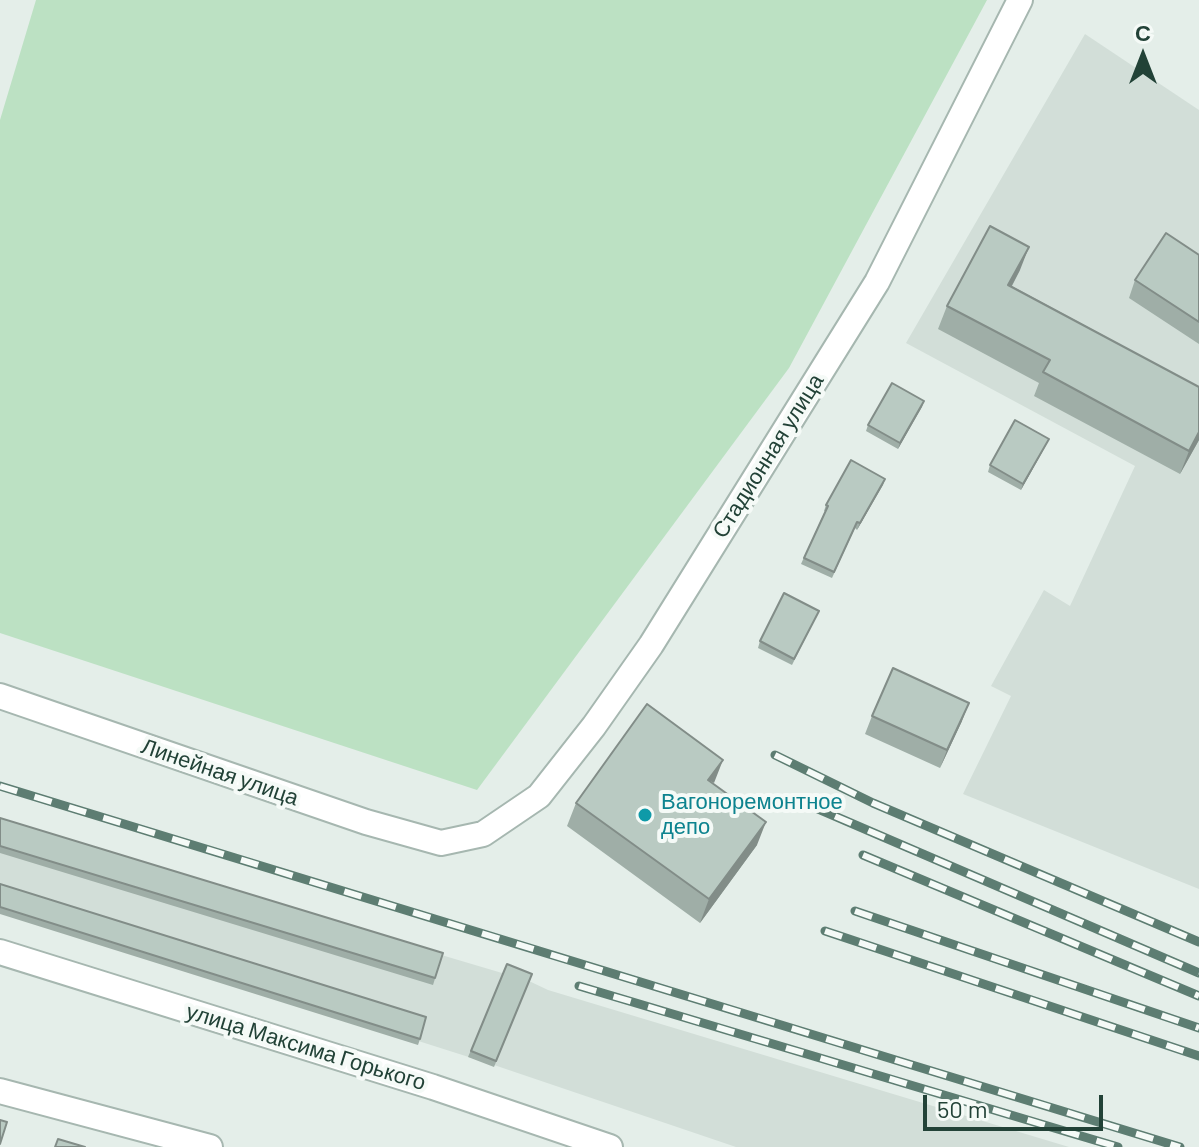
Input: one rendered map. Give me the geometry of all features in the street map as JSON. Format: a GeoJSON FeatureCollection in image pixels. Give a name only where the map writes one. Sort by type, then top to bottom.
{"type":"FeatureCollection","features":[{"type":"Feature","properties":{"kind":"street","name":"Стадионная улица"},"geometry":{"type":"LineString","coordinates":[[441,843],[483,834],[539,796],[594,726],[651,645],[877,282],[1020,0]]}},
{"type":"Feature","properties":{"kind":"street","name":"Линейная улица"},"geometry":{"type":"LineString","coordinates":[[0,696],[366,822],[441,843]]}},
{"type":"Feature","properties":{"kind":"street","name":"улица Максима Горького"},"geometry":{"type":"LineString","coordinates":[[0,952],[433,1087],[610,1147]]}},
{"type":"Feature","properties":{"kind":"street"},"geometry":{"type":"LineString","coordinates":[[0,1091],[210,1147]]}},
{"type":"Feature","properties":{"kind":"shaded area"},"geometry":{"type":"Polygon","coordinates":[[[1085,34],[1199,110],[1199,889],[963,794],[1011,696],[991,686],[1044,590],[1070,606],[1135,466],[906,343],[1085,34]]]}},
{"type":"Feature","properties":{"kind":"shaded area"},"geometry":{"type":"Polygon","coordinates":[[[0,824],[529,981],[548,990],[1069,1147],[736,1147],[497,1066],[0,908],[0,824]]]}},
{"type":"Feature","properties":{"kind":"green space"},"geometry":{"type":"Polygon","coordinates":[[[36,0],[987,0],[789,368],[477,790],[0,633],[0,120],[36,0]]]}},
{"type":"Feature","properties":{"kind":"building"},"geometry":{"type":"Polygon","coordinates":[[[990,226],[1029,247],[1008,285],[1199,387],[1199,432],[1189,451],[1043,372],[1050,360],[947,306],[990,226]]]}},
{"type":"Feature","properties":{"kind":"building"},"geometry":{"type":"Polygon","coordinates":[[[1166,233],[1199,255],[1199,322],[1135,280],[1166,233]]]}},
{"type":"Feature","properties":{"kind":"building"},"geometry":{"type":"Polygon","coordinates":[[[892,383],[924,401],[900,443],[868,425],[892,383]]]}},
{"type":"Feature","properties":{"kind":"building"},"geometry":{"type":"Polygon","coordinates":[[[1015,420],[1049,439],[1023,484],[990,465],[1015,420]]]}},
{"type":"Feature","properties":{"kind":"building"},"geometry":{"type":"Polygon","coordinates":[[[851,460],[885,479],[860,523],[857,522],[834,572],[804,558],[826,505],[851,460]]]}},
{"type":"Feature","properties":{"kind":"building"},"geometry":{"type":"Polygon","coordinates":[[[784,593],[819,611],[794,659],[760,641],[784,593]]]}},
{"type":"Feature","properties":{"kind":"building"},"geometry":{"type":"Polygon","coordinates":[[[893,668],[969,703],[947,750],[872,716],[893,668]]]}},
{"type":"Feature","properties":{"kind":"building","name":"Вагоноремонтное депо"},"geometry":{"type":"Polygon","coordinates":[[[647,704],[723,760],[708,780],[766,822],[709,899],[576,803],[647,704]]]}},
{"type":"Feature","properties":{"kind":"building"},"geometry":{"type":"Polygon","coordinates":[[[0,818],[443,953],[435,978],[0,846],[0,818]]]}},
{"type":"Feature","properties":{"kind":"building"},"geometry":{"type":"Polygon","coordinates":[[[0,884],[426,1017],[420,1039],[0,907],[0,884]]]}},
{"type":"Feature","properties":{"kind":"building"},"geometry":{"type":"Polygon","coordinates":[[[507,964],[532,974],[496,1061],[471,1051],[507,964]]]}},
{"type":"Feature","properties":{"kind":"building"},"geometry":{"type":"Polygon","coordinates":[[[0,1120],[7,1122],[0,1144],[0,1120]]]}},
{"type":"Feature","properties":{"kind":"building"},"geometry":{"type":"Polygon","coordinates":[[[58,1139],[85,1147],[55,1147],[58,1139]]]}},
{"type":"Feature","properties":{"kind":"railway"},"geometry":{"type":"LineString","coordinates":[[775,755],[873,803],[1199,942]]}},
{"type":"Feature","properties":{"kind":"railway"},"geometry":{"type":"LineString","coordinates":[[0,786],[1180,1147]]}},
{"type":"Feature","properties":{"kind":"railway"},"geometry":{"type":"LineString","coordinates":[[802,802],[1199,973]]}},
{"type":"Feature","properties":{"kind":"railway"},"geometry":{"type":"LineString","coordinates":[[863,855],[1199,996]]}},
{"type":"Feature","properties":{"kind":"railway"},"geometry":{"type":"LineString","coordinates":[[855,911],[1199,1028]]}},
{"type":"Feature","properties":{"kind":"railway"},"geometry":{"type":"LineString","coordinates":[[825,931],[1199,1056]]}},
{"type":"Feature","properties":{"kind":"railway"},"geometry":{"type":"LineString","coordinates":[[579,986],[1118,1147]]}},
{"type":"Feature","properties":{"kind":"place","name":"Вагоноремонтное депо"},"geometry":{"type":"Point","coordinates":[645,815]}}]}
